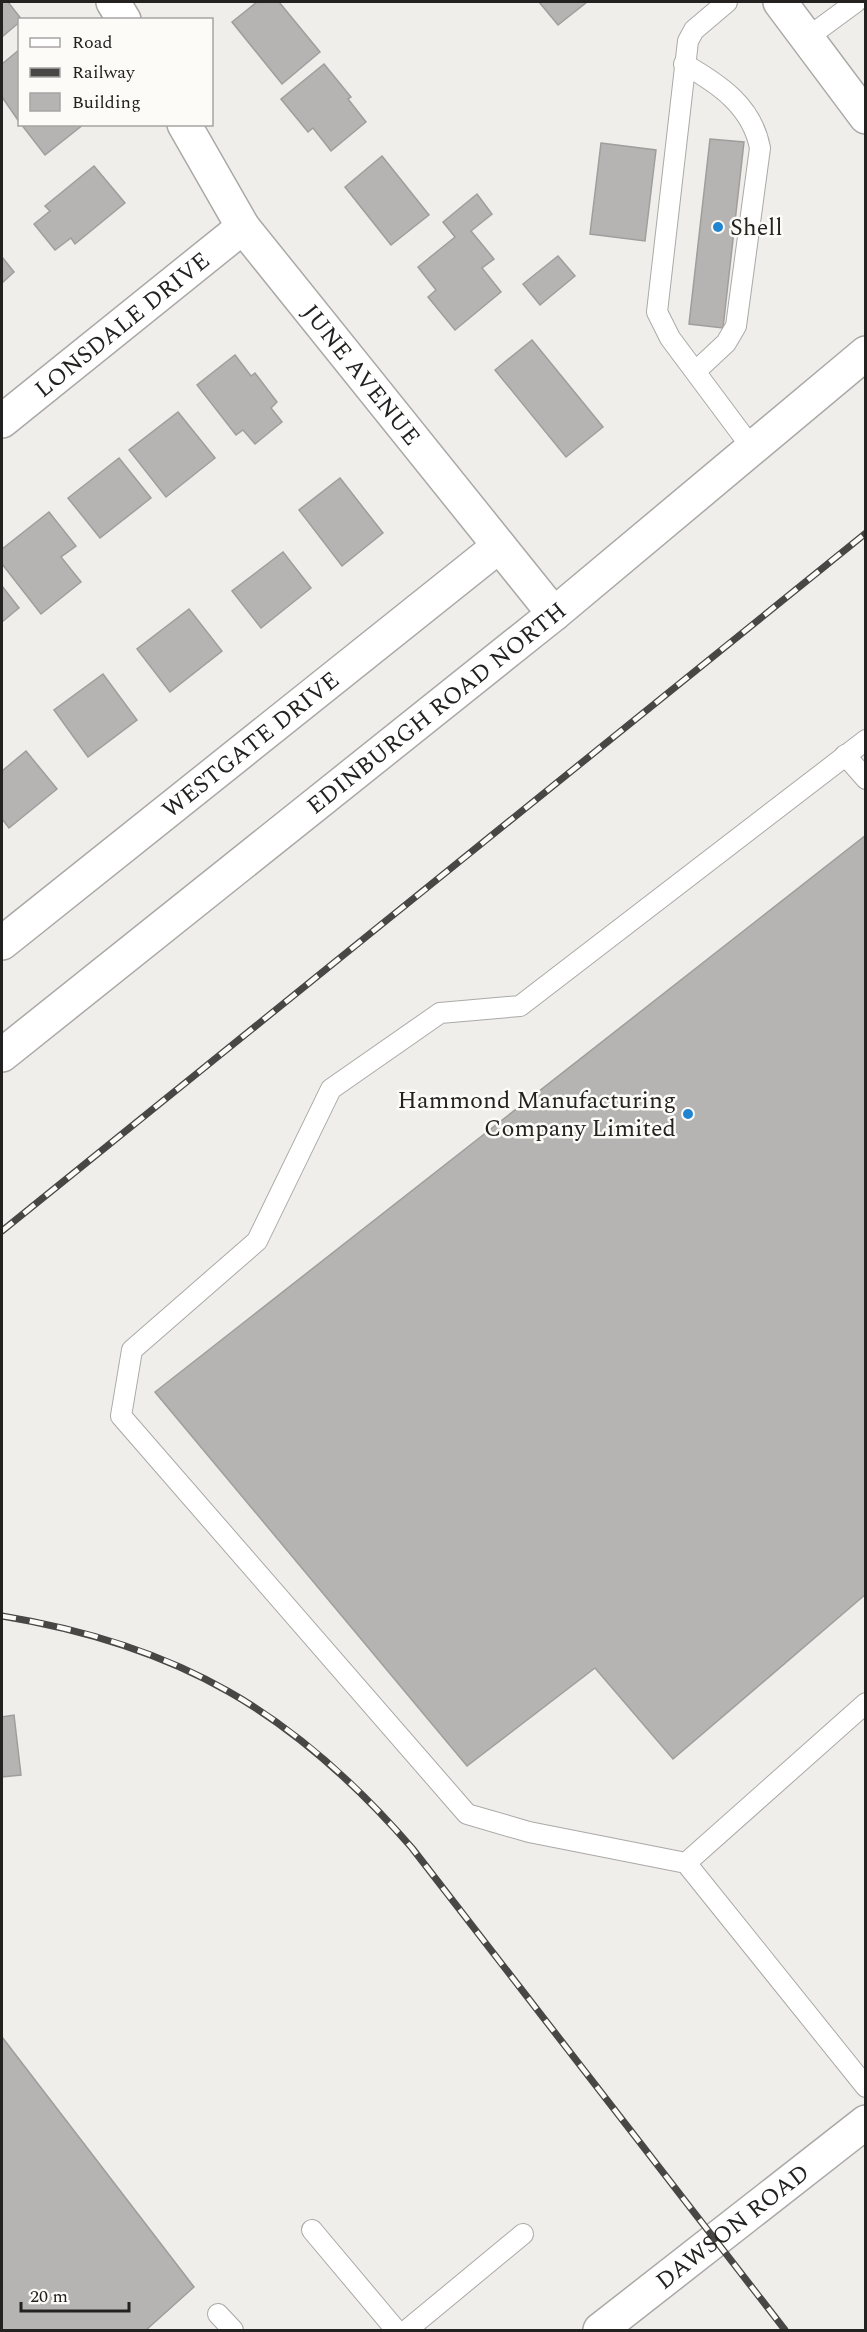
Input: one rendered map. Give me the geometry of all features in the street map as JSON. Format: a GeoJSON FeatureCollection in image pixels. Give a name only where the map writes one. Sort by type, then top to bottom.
{"type":"FeatureCollection","features":[{"type":"Feature","properties":{"kind":"street"},"geometry":{"type":"LineString","coordinates":[[114,2],[123,18]]}},
{"type":"Feature","properties":{"kind":"street"},"geometry":{"type":"LineString","coordinates":[[780,2],[866,117]]}},
{"type":"Feature","properties":{"kind":"street","name":"JUNE AVENUE"},"geometry":{"type":"LineString","coordinates":[[185,126],[243,227],[554,614]]}},
{"type":"Feature","properties":{"kind":"street","name":"LONSDALE DRIVE"},"geometry":{"type":"LineString","coordinates":[[2,421],[243,227]]}},
{"type":"Feature","properties":{"kind":"street","name":"EDINBURGH ROAD NORTH"},"geometry":{"type":"LineString","coordinates":[[2,1055],[554,614],[866,353]]}},
{"type":"Feature","properties":{"kind":"street","name":"WESTGATE DRIVE"},"geometry":{"type":"LineString","coordinates":[[2,943],[499,546]]}},
{"type":"Feature","properties":{"kind":"street","name":"DAWSON ROAD"},"geometry":{"type":"LineString","coordinates":[[600,2331],[866,2122]]}},
{"type":"Feature","properties":{"kind":"lane"},"geometry":{"type":"LineString","coordinates":[[727,2],[694,30],[688,41],[657,312],[670,338],[752,447]]}},
{"type":"Feature","properties":{"kind":"lane"},"geometry":{"type":"LineString","coordinates":[[807,38],[856,2]]}},
{"type":"Feature","properties":{"kind":"lane"},"geometry":{"type":"LineString","coordinates":[[684,63],[725,89],[740,105],[753,125],[760,148],[736,326],[726,343],[696,371]]}},
{"type":"Feature","properties":{"kind":"lane"},"geometry":{"type":"LineString","coordinates":[[866,740],[520,1006],[440,1013],[331,1089],[257,1241],[132,1350],[121,1416],[467,1814],[529,1832],[686,1863],[866,2087]]}},
{"type":"Feature","properties":{"kind":"lane"},"geometry":{"type":"LineString","coordinates":[[845,755],[866,779]]}},
{"type":"Feature","properties":{"kind":"lane"},"geometry":{"type":"LineString","coordinates":[[686,1863],[866,1703]]}},
{"type":"Feature","properties":{"kind":"lane"},"geometry":{"type":"LineString","coordinates":[[312,2230],[396,2331]]}},
{"type":"Feature","properties":{"kind":"lane"},"geometry":{"type":"LineString","coordinates":[[407,2331],[523,2234]]}},
{"type":"Feature","properties":{"kind":"lane"},"geometry":{"type":"LineString","coordinates":[[218,2314],[233,2331]]}},
{"type":"Feature","properties":{"kind":"building"},"geometry":{"type":"Polygon","coordinates":[[[2,2],[8,2],[20,18],[18,18],[18,23],[2,37],[2,2]]]}},
{"type":"Feature","properties":{"kind":"building"},"geometry":{"type":"Polygon","coordinates":[[[257,2],[279,2],[320,52],[282,84],[232,22],[257,2]]]}},
{"type":"Feature","properties":{"kind":"building"},"geometry":{"type":"Polygon","coordinates":[[[539,2],[587,2],[558,25],[539,2]]]}},
{"type":"Feature","properties":{"kind":"building"},"geometry":{"type":"Polygon","coordinates":[[[18,51],[18,120],[2,97],[2,64],[18,51]]]}},
{"type":"Feature","properties":{"kind":"building"},"geometry":{"type":"Polygon","coordinates":[[[324,64],[351,97],[348,99],[366,122],[331,151],[313,128],[308,132],[281,99],[324,64]]]}},
{"type":"Feature","properties":{"kind":"building"},"geometry":{"type":"Polygon","coordinates":[[[23,126],[81,126],[45,155],[23,126]]]}},
{"type":"Feature","properties":{"kind":"building"},"geometry":{"type":"Polygon","coordinates":[[[710,139],[744,142],[723,328],[689,324],[710,139]]]}},
{"type":"Feature","properties":{"kind":"building"},"geometry":{"type":"Polygon","coordinates":[[[601,143],[656,150],[645,241],[590,234],[601,143]]]}},
{"type":"Feature","properties":{"kind":"building"},"geometry":{"type":"Polygon","coordinates":[[[382,156],[429,215],[391,245],[345,187],[382,156]]]}},
{"type":"Feature","properties":{"kind":"building"},"geometry":{"type":"Polygon","coordinates":[[[94,166],[125,203],[75,244],[71,238],[55,250],[34,224],[50,211],[45,206],[94,166]]]}},
{"type":"Feature","properties":{"kind":"building"},"geometry":{"type":"Polygon","coordinates":[[[477,194],[492,214],[471,231],[494,259],[482,268],[501,292],[455,330],[428,297],[436,290],[418,267],[455,237],[443,222],[477,194]]]}},
{"type":"Feature","properties":{"kind":"building"},"geometry":{"type":"Polygon","coordinates":[[[558,256],[575,276],[540,305],[523,284],[558,256]]]}},
{"type":"Feature","properties":{"kind":"building"},"geometry":{"type":"Polygon","coordinates":[[[2,257],[14,272],[2,283],[2,257]]]}},
{"type":"Feature","properties":{"kind":"building"},"geometry":{"type":"Polygon","coordinates":[[[532,340],[603,427],[566,457],[495,370],[532,340]]]}},
{"type":"Feature","properties":{"kind":"building"},"geometry":{"type":"Polygon","coordinates":[[[235,355],[251,376],[255,373],[277,402],[271,408],[282,422],[255,444],[243,430],[236,435],[197,385],[235,355]]]}},
{"type":"Feature","properties":{"kind":"building"},"geometry":{"type":"Polygon","coordinates":[[[178,412],[215,458],[166,497],[129,450],[178,412]]]}},
{"type":"Feature","properties":{"kind":"building"},"geometry":{"type":"Polygon","coordinates":[[[119,458],[151,498],[100,538],[68,498],[119,458]]]}},
{"type":"Feature","properties":{"kind":"building"},"geometry":{"type":"Polygon","coordinates":[[[340,478],[383,533],[342,566],[299,510],[340,478]]]}},
{"type":"Feature","properties":{"kind":"building"},"geometry":{"type":"Polygon","coordinates":[[[49,512],[76,546],[61,557],[81,582],[41,614],[2,564],[2,549],[49,512]]]}},
{"type":"Feature","properties":{"kind":"building"},"geometry":{"type":"Polygon","coordinates":[[[283,552],[311,588],[261,628],[232,591],[283,552]]]}},
{"type":"Feature","properties":{"kind":"building"},"geometry":{"type":"Polygon","coordinates":[[[2,586],[19,608],[2,622],[2,586]]]}},
{"type":"Feature","properties":{"kind":"building"},"geometry":{"type":"Polygon","coordinates":[[[189,609],[222,651],[170,692],[137,649],[189,609]]]}},
{"type":"Feature","properties":{"kind":"building"},"geometry":{"type":"Polygon","coordinates":[[[103,674],[137,720],[88,757],[54,710],[103,674]]]}},
{"type":"Feature","properties":{"kind":"building"},"geometry":{"type":"Polygon","coordinates":[[[26,751],[57,789],[9,828],[2,819],[2,771],[26,751]]]}},
{"type":"Feature","properties":{"kind":"building","name":"Hammond Manufacturing Company Limited"},"geometry":{"type":"Polygon","coordinates":[[[866,835],[866,1594],[673,1759],[595,1668],[467,1766],[155,1392],[866,835]]]}},
{"type":"Feature","properties":{"kind":"building"},"geometry":{"type":"Polygon","coordinates":[[[14,1715],[21,1775],[2,1777],[2,1717],[14,1715]]]}},
{"type":"Feature","properties":{"kind":"building"},"geometry":{"type":"Polygon","coordinates":[[[2,2037],[194,2287],[146,2330],[2,2330],[2,2037]]]}},
{"type":"Feature","properties":{"kind":"railway"},"geometry":{"type":"LineString","coordinates":[[2,1231],[866,533]]}},
{"type":"Feature","properties":{"kind":"railway"},"geometry":{"type":"LineString","coordinates":[[2,1616],[66,1629],[124,1645],[178,1666],[229,1692],[277,1722],[323,1758],[368,1800],[412,1848],[785,2330]]}},
{"type":"Feature","properties":{"kind":"place","name":"Shell"},"geometry":{"type":"Point","coordinates":[718,227]}},
{"type":"Feature","properties":{"kind":"place","name":"Hammond Manufacturing Company Limited"},"geometry":{"type":"Point","coordinates":[688,1114]}}]}
